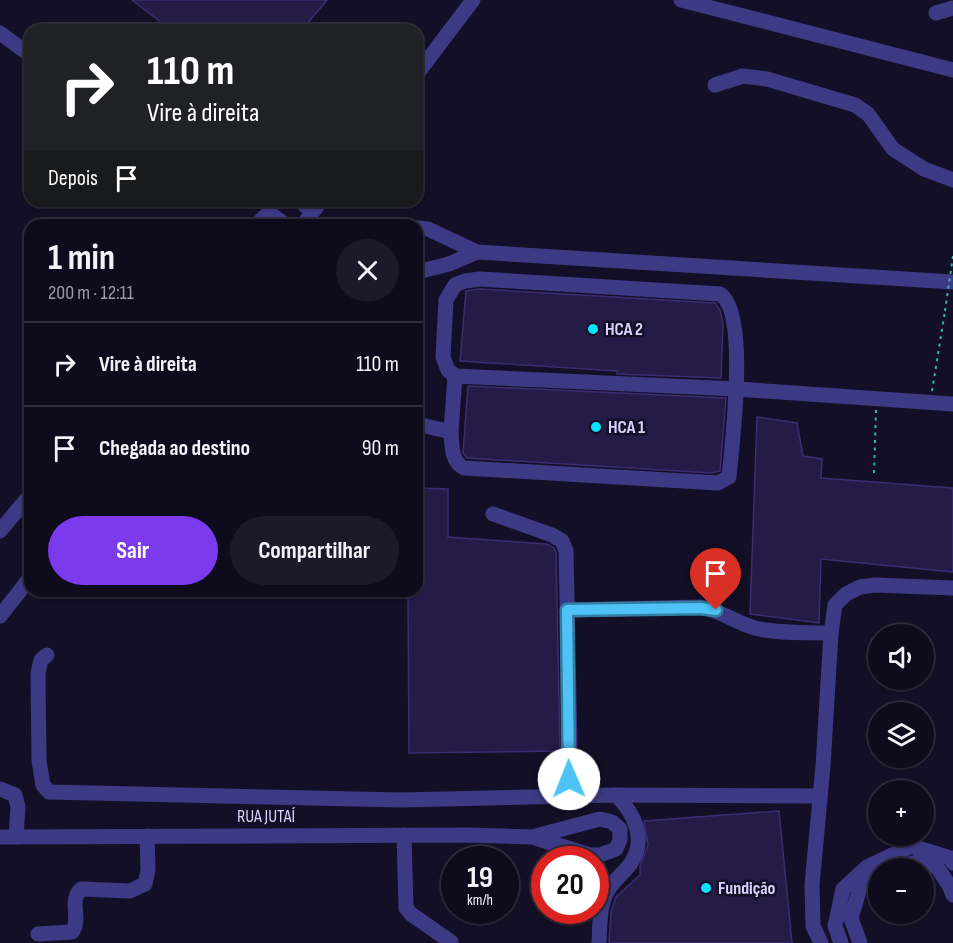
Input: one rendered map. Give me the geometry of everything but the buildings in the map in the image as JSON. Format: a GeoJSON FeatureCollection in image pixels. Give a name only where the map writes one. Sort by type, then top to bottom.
{"type":"FeatureCollection","features":[{"type":"Feature","properties":{"kind":"street"},"geometry":{"type":"LineString","coordinates":[[423,66],[473,0]]}},
{"type":"Feature","properties":{"kind":"street"},"geometry":{"type":"LineString","coordinates":[[681,0],[953,70]]}},
{"type":"Feature","properties":{"kind":"street"},"geometry":{"type":"LineString","coordinates":[[936,13],[953,8]]}},
{"type":"Feature","properties":{"kind":"street"},"geometry":{"type":"LineString","coordinates":[[0,33],[24,51]]}},
{"type":"Feature","properties":{"kind":"street"},"geometry":{"type":"LineString","coordinates":[[715,85],[743,76],[768,79],[855,105],[868,114],[893,149],[924,169],[953,180]]}},
{"type":"Feature","properties":{"kind":"street"},"geometry":{"type":"LineString","coordinates":[[308,219],[317,207]]}},
{"type":"Feature","properties":{"kind":"street"},"geometry":{"type":"LineString","coordinates":[[262,219],[268,213],[278,219]]}},
{"type":"Feature","properties":{"kind":"street"},"geometry":{"type":"LineString","coordinates":[[423,229],[477,252],[953,282]]}},
{"type":"Feature","properties":{"kind":"street"},"geometry":{"type":"LineString","coordinates":[[423,270],[449,264],[477,252]]}},
{"type":"Feature","properties":{"kind":"street"},"geometry":{"type":"LineString","coordinates":[[455,376],[451,432],[454,459],[464,468],[718,483],[729,477],[737,389],[734,321],[726,298],[720,294],[480,279],[455,285],[446,300],[443,357],[448,370],[455,376],[737,389],[953,404]]}},
{"type":"Feature","properties":{"kind":"street"},"geometry":{"type":"LineString","coordinates":[[423,425],[451,432]]}},
{"type":"Feature","properties":{"kind":"street"},"geometry":{"type":"LineString","coordinates":[[0,531],[24,502]]}},
{"type":"Feature","properties":{"kind":"street"},"geometry":{"type":"LineString","coordinates":[[493,514],[552,535],[562,542],[566,550],[571,796]]}},
{"type":"Feature","properties":{"kind":"street"},"geometry":{"type":"LineString","coordinates":[[821,943],[813,926],[811,909],[835,605],[846,594],[860,587],[874,585],[953,588]]}},
{"type":"Feature","properties":{"kind":"street"},"geometry":{"type":"LineString","coordinates":[[0,616],[24,586]]}},
{"type":"Feature","properties":{"kind":"street"},"geometry":{"type":"LineString","coordinates":[[567,610],[701,608],[716,610],[753,628],[831,633]]}},
{"type":"Feature","properties":{"kind":"street"},"geometry":{"type":"LineString","coordinates":[[46,655],[41,660],[38,673],[39,761],[43,785],[49,792],[401,800],[616,795],[820,796]]}},
{"type":"Feature","properties":{"kind":"street"},"geometry":{"type":"LineString","coordinates":[[0,789],[15,795],[18,807],[16,837]]}},
{"type":"Feature","properties":{"kind":"street"},"geometry":{"type":"LineString","coordinates":[[599,943],[603,901],[608,891],[632,861],[639,840],[633,817],[627,806],[616,795]]}},
{"type":"Feature","properties":{"kind":"street","name":"RUA JUTAÍ"},"geometry":{"type":"LineString","coordinates":[[0,837],[404,835],[532,837],[600,819],[612,822],[620,829],[620,840],[616,849],[600,855],[590,855],[532,837]]}},
{"type":"Feature","properties":{"kind":"street"},"geometry":{"type":"LineString","coordinates":[[404,835],[406,908],[451,942]]}},
{"type":"Feature","properties":{"kind":"street"},"geometry":{"type":"LineString","coordinates":[[38,934],[72,932],[76,925],[74,900],[81,889],[130,891],[145,884],[148,870],[147,837]]}},
{"type":"Feature","properties":{"kind":"street"},"geometry":{"type":"LineString","coordinates":[[841,943],[835,926],[843,889],[867,867],[911,846],[951,858],[953,863]]}},
{"type":"Feature","properties":{"kind":"street"},"geometry":{"type":"LineString","coordinates":[[934,866],[937,867],[949,885],[953,895]]}},
{"type":"Feature","properties":{"kind":"street"},"geometry":{"type":"LineString","coordinates":[[860,943],[851,918],[860,888],[868,882]]}},
{"type":"Feature","properties":{"kind":"path"},"geometry":{"type":"LineString","coordinates":[[931,402],[953,256]]}},
{"type":"Feature","properties":{"kind":"path"},"geometry":{"type":"LineString","coordinates":[[874,473],[877,399]]}},
{"type":"Feature","properties":{"kind":"place","name":"HCA 2"},"geometry":{"type":"Point","coordinates":[593,329]}},
{"type":"Feature","properties":{"kind":"place","name":"HCA 1"},"geometry":{"type":"Point","coordinates":[596,427]}},
{"type":"Feature","properties":{"kind":"place","name":"Fundição"},"geometry":{"type":"Point","coordinates":[706,888]}},
{"type":"Feature","properties":{"kind":"route"},"geometry":{"type":"LineString","coordinates":[[569,779],[567,610],[701,608],[716,610]]}}]}
